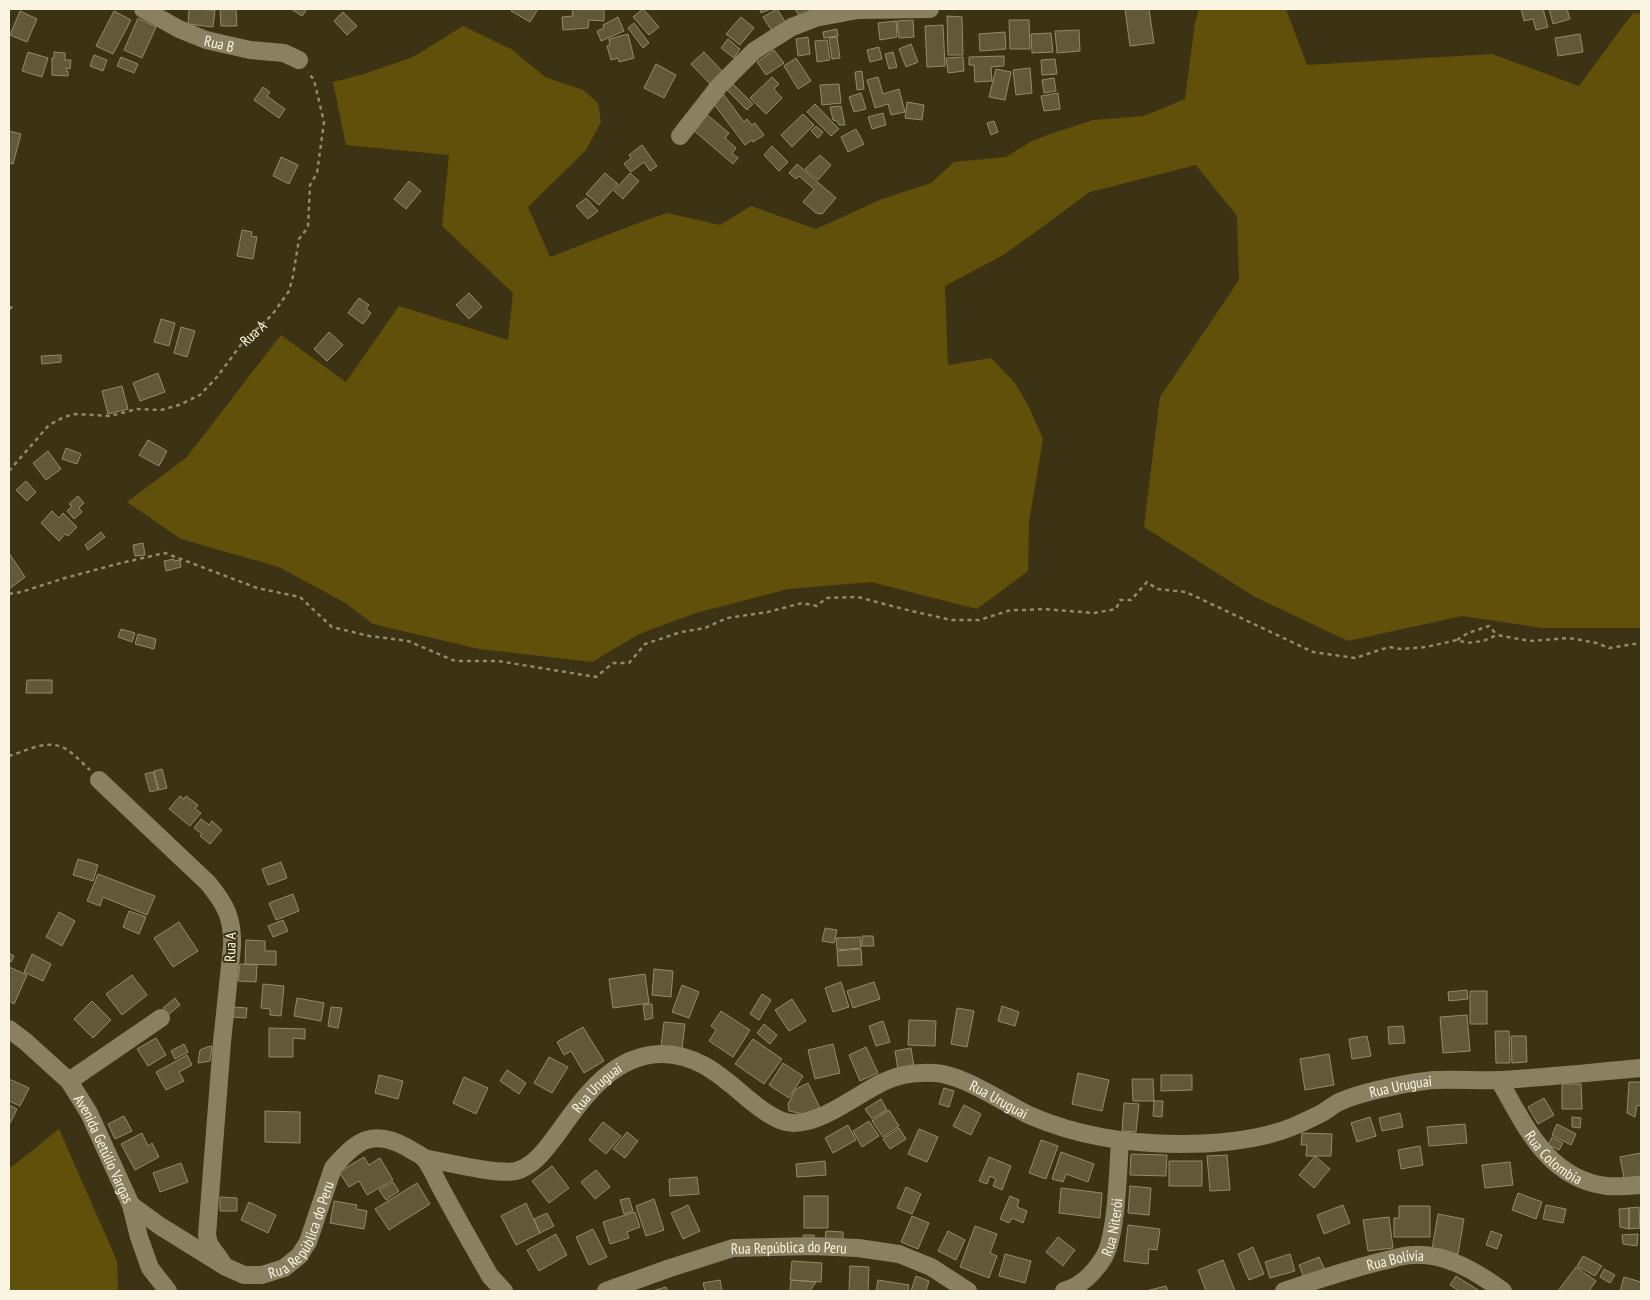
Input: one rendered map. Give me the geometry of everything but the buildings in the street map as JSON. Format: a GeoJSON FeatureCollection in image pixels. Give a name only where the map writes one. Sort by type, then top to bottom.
{"type":"FeatureCollection","features":[{"type":"Feature","properties":{"kind":"street","name":"Rua B"},"geometry":{"type":"LineString","coordinates":[[143,9],[179,29],[206,40],[250,50],[284,52],[299,60]]}},
{"type":"Feature","properties":{"kind":"street"},"geometry":{"type":"LineString","coordinates":[[680,136],[719,86],[754,51],[792,28],[815,18],[858,9],[930,9]]}},
{"type":"Feature","properties":{"kind":"street","name":"Rua A"},"geometry":{"type":"LineString","coordinates":[[99,780],[208,883],[223,901],[228,911],[232,947],[222,1042],[207,1234],[210,1244],[226,1267]]}},
{"type":"Feature","properties":{"kind":"street"},"geometry":{"type":"LineString","coordinates":[[69,1081],[161,1018]]}},
{"type":"Feature","properties":{"kind":"street","name":"Avenida Getúlio Vargas"},"geometry":{"type":"LineString","coordinates":[[9,1030],[69,1081],[89,1113],[131,1205],[139,1238],[150,1268],[168,1291]]}},
{"type":"Feature","properties":{"kind":"street","name":"Rua Uruguai"},"geometry":{"type":"LineString","coordinates":[[424,1158],[483,1169],[516,1171],[529,1165],[544,1153],[572,1114],[603,1077],[638,1057],[661,1054],[679,1055],[699,1061],[760,1108],[776,1118],[790,1123],[816,1118],[844,1106],[884,1081],[906,1074],[938,1073],[962,1081],[1030,1115],[1063,1129],[1120,1141],[1180,1144],[1261,1137],[1291,1128],[1320,1114],[1339,1102],[1376,1091],[1432,1080],[1499,1080],[1641,1068]]}},
{"type":"Feature","properties":{"kind":"street","name":"Rua Colombia"},"geometry":{"type":"LineString","coordinates":[[1499,1080],[1525,1125],[1546,1155],[1566,1172],[1604,1186],[1641,1185]]}},
{"type":"Feature","properties":{"kind":"street","name":"Rua República do Peru"},"geometry":{"type":"LineString","coordinates":[[131,1205],[160,1226],[226,1267],[244,1275],[262,1275],[284,1268],[299,1256],[308,1242],[333,1168],[353,1147],[374,1138],[384,1137],[397,1142],[424,1158]]}},
{"type":"Feature","properties":{"kind":"street","name":"Rua Niterói"},"geometry":{"type":"LineString","coordinates":[[1064,1291],[1073,1288],[1089,1276],[1105,1256],[1112,1231],[1120,1141]]}},
{"type":"Feature","properties":{"kind":"street"},"geometry":{"type":"LineString","coordinates":[[424,1158],[490,1276],[504,1291]]}},
{"type":"Feature","properties":{"kind":"street","name":"Rua República do Peru"},"geometry":{"type":"LineString","coordinates":[[606,1291],[733,1248],[812,1246],[858,1248],[899,1254],[931,1267],[968,1291]]}},
{"type":"Feature","properties":{"kind":"street","name":"Rua Bolívia"},"geometry":{"type":"LineString","coordinates":[[1284,1291],[1344,1271],[1412,1254],[1435,1256],[1462,1265],[1503,1291]]}},
{"type":"Feature","properties":{"kind":"path","name":"Rua A"},"geometry":{"type":"LineString","coordinates":[[9,471],[49,426],[64,418],[75,414],[110,416],[137,409],[161,410],[179,405],[200,394],[217,377],[243,342],[272,315],[290,291],[294,276],[298,239],[308,227],[310,185],[317,173],[324,122],[314,80],[299,60]]}},
{"type":"Feature","properties":{"kind":"path"},"geometry":{"type":"LineString","coordinates":[[9,309],[15,305]]}},
{"type":"Feature","properties":{"kind":"path"},"geometry":{"type":"LineString","coordinates":[[9,594],[121,563],[165,554],[257,588],[300,597],[332,627],[369,636],[408,641],[455,661],[498,661],[596,677],[613,663],[629,663],[645,644],[681,632],[705,628],[727,618],[768,612],[802,603],[817,606],[826,598],[858,598],[951,620],[979,620],[1011,610],[1043,609],[1094,613],[1116,608],[1120,600],[1131,600],[1147,582],[1157,589],[1186,592],[1313,652],[1355,658],[1389,647],[1426,648],[1457,640],[1468,633],[1489,626],[1497,635]]}},
{"type":"Feature","properties":{"kind":"path"},"geometry":{"type":"LineString","coordinates":[[1457,640],[1467,643],[1483,641],[1497,635],[1530,641],[1569,638],[1597,643],[1609,648],[1641,643]]}},
{"type":"Feature","properties":{"kind":"path"},"geometry":{"type":"LineString","coordinates":[[9,756],[46,745],[60,746],[75,756],[99,780]]}},
{"type":"Feature","properties":{"kind":"shaded area"},"geometry":{"type":"Polygon","coordinates":[[[1199,9],[1286,9],[1307,65],[1492,54],[1579,86],[1632,14],[1641,13],[1641,628],[1542,628],[1462,616],[1348,641],[1255,597],[1144,527],[1160,397],[1239,280],[1237,216],[1196,165],[1090,192],[1005,254],[945,286],[948,365],[991,358],[1015,383],[1029,407],[1043,439],[1029,522],[1028,571],[977,609],[871,582],[788,589],[696,613],[639,634],[592,662],[479,649],[373,624],[347,604],[279,567],[181,539],[127,502],[186,458],[281,335],[346,382],[399,306],[508,340],[513,293],[442,226],[449,155],[346,145],[333,82],[361,75],[413,57],[463,26],[511,49],[545,77],[583,90],[598,103],[601,122],[586,150],[528,207],[550,257],[667,213],[720,225],[751,206],[816,229],[882,199],[931,183],[954,162],[1006,157],[1032,141],[1093,120],[1144,116],[1185,99],[1195,23],[1199,9]]]}},
{"type":"Feature","properties":{"kind":"shaded area"},"geometry":{"type":"Polygon","coordinates":[[[59,1129],[117,1261],[118,1291],[9,1291],[9,1169],[59,1129]]]}}]}
